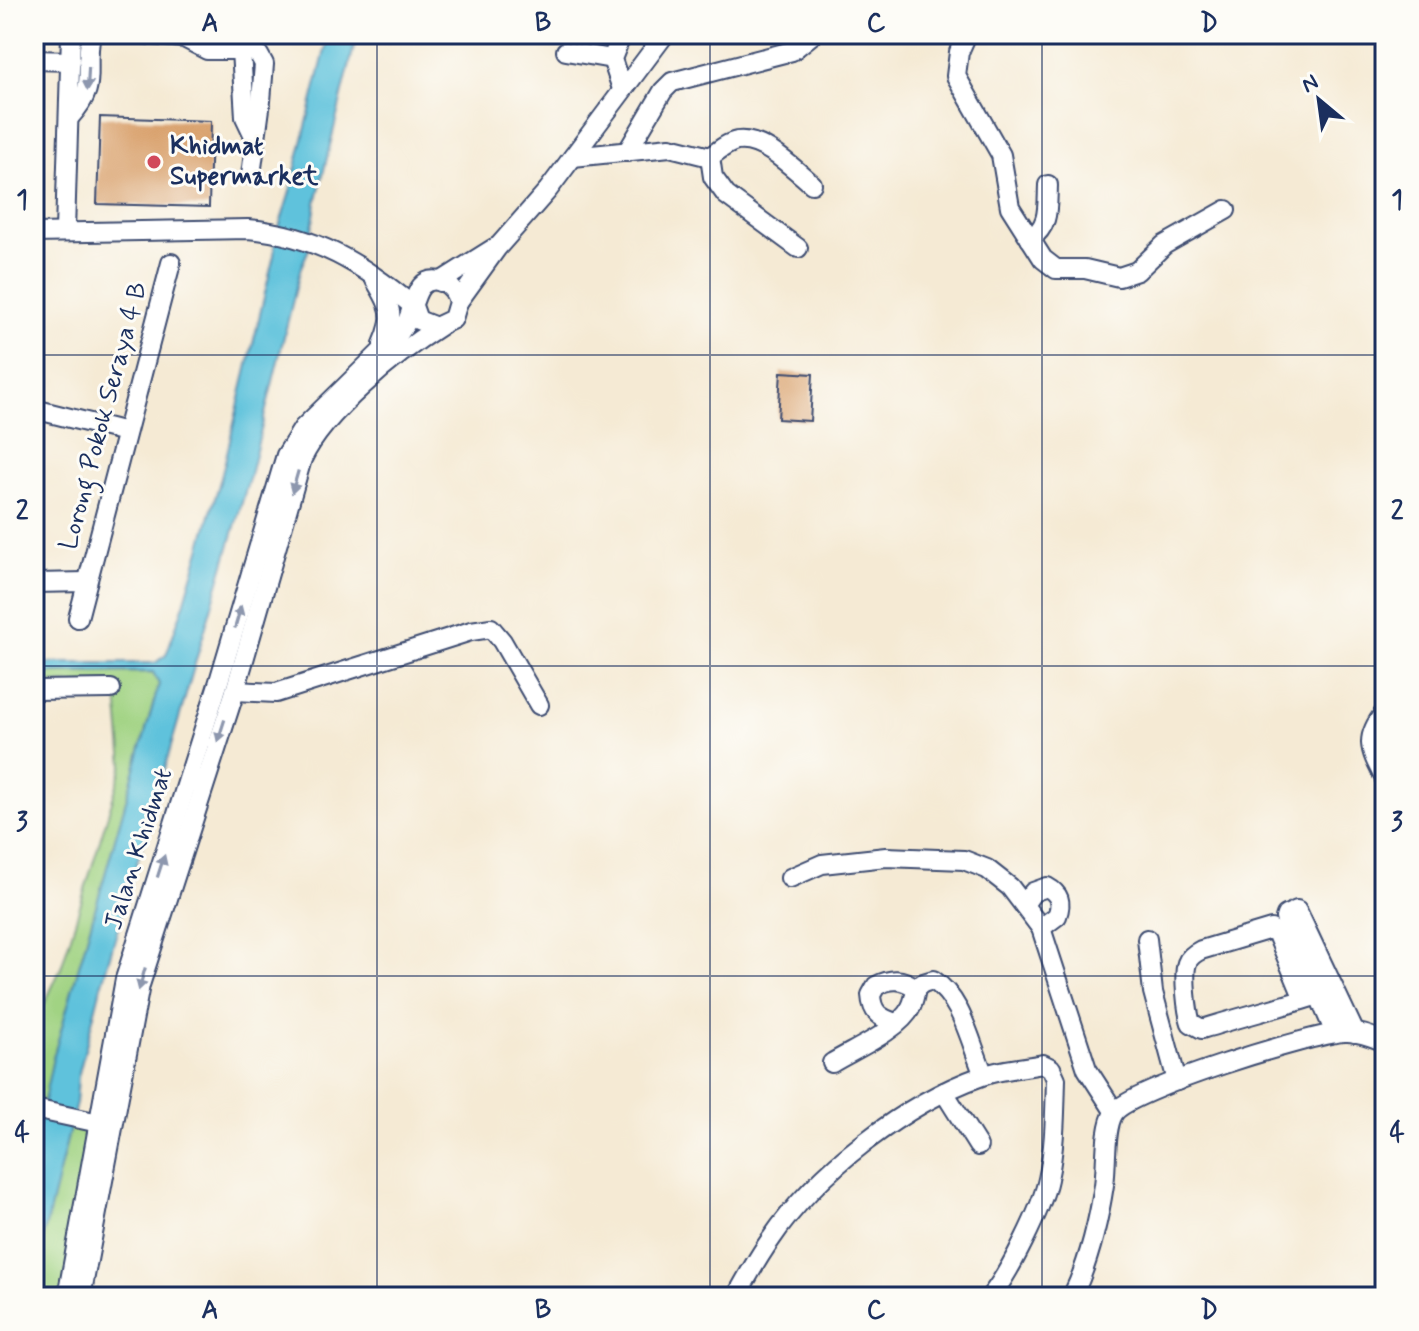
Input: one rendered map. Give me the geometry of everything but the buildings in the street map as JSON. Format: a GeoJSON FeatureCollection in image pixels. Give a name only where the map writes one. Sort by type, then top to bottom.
{"type":"FeatureCollection","features":[{"type":"Feature","properties":{"kind":"street"},"geometry":{"type":"LineString","coordinates":[[65,231],[71,34]]}},
{"type":"Feature","properties":{"kind":"street"},"geometry":{"type":"LineString","coordinates":[[69,118],[83,103],[88,92],[91,34]]}},
{"type":"Feature","properties":{"kind":"street"},"geometry":{"type":"LineString","coordinates":[[144,34],[184,38],[207,50],[251,50],[259,55],[264,64],[251,175]]}},
{"type":"Feature","properties":{"kind":"street"},"geometry":{"type":"LineString","coordinates":[[622,34],[612,59],[622,89]]}},
{"type":"Feature","properties":{"kind":"street"},"geometry":{"type":"LineString","coordinates":[[81,1297],[140,985],[235,691],[302,459],[309,444],[362,387],[394,358],[455,316],[458,302],[497,248],[522,222],[665,34]]}},
{"type":"Feature","properties":{"kind":"street"},"geometry":{"type":"LineString","coordinates":[[627,152],[663,91],[672,82],[792,51],[813,34]]}},
{"type":"Feature","properties":{"kind":"street"},"geometry":{"type":"LineString","coordinates":[[967,34],[959,52],[956,76],[1001,155],[1010,207],[1043,259],[1056,269],[1085,269],[1119,277],[1137,271],[1164,245],[1226,210]]}},
{"type":"Feature","properties":{"kind":"street"},"geometry":{"type":"LineString","coordinates":[[566,51],[612,59]]}},
{"type":"Feature","properties":{"kind":"street"},"geometry":{"type":"LineString","coordinates":[[34,60],[71,61]]}},
{"type":"Feature","properties":{"kind":"street"},"geometry":{"type":"LineString","coordinates":[[573,157],[670,147],[710,157],[729,144],[748,142],[773,152],[812,184]]}},
{"type":"Feature","properties":{"kind":"street"},"geometry":{"type":"LineString","coordinates":[[710,157],[718,187],[798,248]]}},
{"type":"Feature","properties":{"kind":"street"},"geometry":{"type":"LineString","coordinates":[[1030,239],[1041,231],[1047,214],[1048,185]]}},
{"type":"Feature","properties":{"kind":"street"},"geometry":{"type":"LineString","coordinates":[[34,233],[276,231],[312,241],[339,254],[378,277],[413,306],[421,322],[440,326]]}},
{"type":"Feature","properties":{"kind":"street"},"geometry":{"type":"LineString","coordinates":[[413,306],[415,293],[497,248]]}},
{"type":"Feature","properties":{"kind":"street","name":"Lorong Pokok Seraya 4 B"},"geometry":{"type":"LineString","coordinates":[[78,618],[171,263]]}},
{"type":"Feature","properties":{"kind":"street"},"geometry":{"type":"LineString","coordinates":[[378,277],[434,282],[453,289],[458,302]]}},
{"type":"Feature","properties":{"kind":"street"},"geometry":{"type":"LineString","coordinates":[[375,357],[387,336],[391,318],[378,277]]}},
{"type":"Feature","properties":{"kind":"street","name":"Jalan Khidmat"},"geometry":{"type":"LineString","coordinates":[[67,1297],[125,979],[286,455],[303,428],[398,335],[413,306]]}},
{"type":"Feature","properties":{"kind":"street"},"geometry":{"type":"LineString","coordinates":[[34,409],[126,432]]}},
{"type":"Feature","properties":{"kind":"street","name":"Lorong Pokok Seraya 4 B"},"geometry":{"type":"LineString","coordinates":[[34,583],[87,582]]}},
{"type":"Feature","properties":{"kind":"street"},"geometry":{"type":"LineString","coordinates":[[235,691],[276,693],[471,631],[491,628],[502,641],[539,705]]}},
{"type":"Feature","properties":{"kind":"street"},"geometry":{"type":"LineString","coordinates":[[34,690],[111,689]]}},
{"type":"Feature","properties":{"kind":"street"},"geometry":{"type":"LineString","coordinates":[[1385,712],[1373,726],[1369,750],[1385,779]]}},
{"type":"Feature","properties":{"kind":"street"},"geometry":{"type":"LineString","coordinates":[[790,878],[822,864],[886,857],[964,860],[987,869],[1010,887],[1041,928],[1087,1069],[1114,1111]]}},
{"type":"Feature","properties":{"kind":"street"},"geometry":{"type":"LineString","coordinates":[[1024,905],[1039,888],[1047,887],[1059,896],[1061,903],[1057,916],[1041,928]]}},
{"type":"Feature","properties":{"kind":"street"},"geometry":{"type":"LineString","coordinates":[[1311,997],[1285,918],[1297,910],[1369,1037]]}},
{"type":"Feature","properties":{"kind":"street"},"geometry":{"type":"LineString","coordinates":[[1311,997],[1202,1029],[1191,1023],[1188,1013],[1186,964],[1192,955],[1201,950],[1271,929],[1276,932],[1311,997],[1335,1033]]}},
{"type":"Feature","properties":{"kind":"street"},"geometry":{"type":"LineString","coordinates":[[1147,939],[1153,992],[1177,1081]]}},
{"type":"Feature","properties":{"kind":"street"},"geometry":{"type":"LineString","coordinates":[[896,1023],[876,1013],[871,995],[876,986],[898,980],[916,988]]}},
{"type":"Feature","properties":{"kind":"street"},"geometry":{"type":"LineString","coordinates":[[832,1063],[906,1015],[913,1005],[916,988],[933,980],[947,990],[960,1013],[984,1075]]}},
{"type":"Feature","properties":{"kind":"street"},"geometry":{"type":"LineString","coordinates":[[1072,1297],[1093,1241],[1114,1111],[1142,1094],[1267,1051],[1335,1033],[1369,1037],[1385,1025]]}},
{"type":"Feature","properties":{"kind":"street"},"geometry":{"type":"LineString","coordinates":[[736,1297],[772,1237],[799,1203],[878,1131],[944,1092],[984,1075],[1043,1064],[1051,1068],[1056,1079],[1048,1181],[1018,1250],[990,1297]]}},
{"type":"Feature","properties":{"kind":"street"},"geometry":{"type":"LineString","coordinates":[[944,1092],[978,1146]]}},
{"type":"Feature","properties":{"kind":"street"},"geometry":{"type":"LineString","coordinates":[[34,1109],[99,1123]]}},
{"type":"Feature","properties":{"kind":"green space"},"geometry":{"type":"Polygon","coordinates":[[[153,672],[159,684],[53,1058],[44,1101],[34,1099],[34,1015],[43,1007],[61,968],[123,765],[116,683],[34,684],[34,673],[153,672]]]}},
{"type":"Feature","properties":{"kind":"green space"},"geometry":{"type":"Polygon","coordinates":[[[78,1124],[89,1128],[63,1297],[34,1297],[34,1253],[41,1245],[70,1127],[77,1128],[78,1124]]]}},
{"type":"Feature","properties":{"kind":"water"},"geometry":{"type":"Polygon","coordinates":[[[329,34],[357,34],[316,203],[309,249],[301,267],[250,475],[102,983],[78,1077],[76,1103],[50,1210],[41,1245],[34,1253],[34,1148],[53,1058],[159,684],[153,672],[34,673],[34,663],[155,663],[166,655],[222,474],[275,240],[329,34]]]}},
{"type":"Feature","properties":{"kind":"place","name":"Khidmat Supermarket"},"geometry":{"type":"Point","coordinates":[154,162]}}]}
